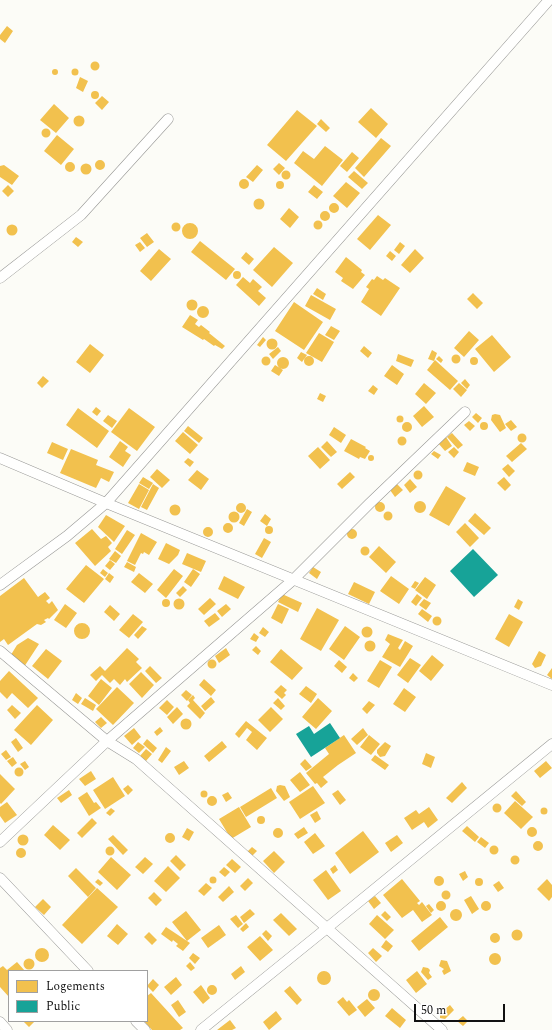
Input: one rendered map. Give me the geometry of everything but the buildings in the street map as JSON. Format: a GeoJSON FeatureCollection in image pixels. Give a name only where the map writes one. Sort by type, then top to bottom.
{"type":"FeatureCollection","features":[{"type":"Feature","properties":{"kind":"street"},"geometry":{"type":"LineString","coordinates":[[0,585],[67,536],[106,503],[549,0]]}},
{"type":"Feature","properties":{"kind":"street"},"geometry":{"type":"LineString","coordinates":[[0,278],[81,215],[168,119]]}},
{"type":"Feature","properties":{"kind":"street"},"geometry":{"type":"LineString","coordinates":[[0,842],[107,741],[293,580],[368,504],[465,412]]}},
{"type":"Feature","properties":{"kind":"street"},"geometry":{"type":"LineString","coordinates":[[0,458],[293,580],[552,685]]}},
{"type":"Feature","properties":{"kind":"street"},"geometry":{"type":"LineString","coordinates":[[0,651],[107,741],[136,758],[442,1030]]}},
{"type":"Feature","properties":{"kind":"street"},"geometry":{"type":"LineString","coordinates":[[201,1030],[552,744]]}},
{"type":"Feature","properties":{"kind":"street"},"geometry":{"type":"LineString","coordinates":[[0,878],[87,970]]}},
{"type":"Feature","properties":{"kind":"street"},"geometry":{"type":"LineString","coordinates":[[0,1022],[7,1030]]}},
{"type":"Feature","properties":{"kind":"street"},"geometry":{"type":"LineString","coordinates":[[137,1022],[145,1030]]}}]}
